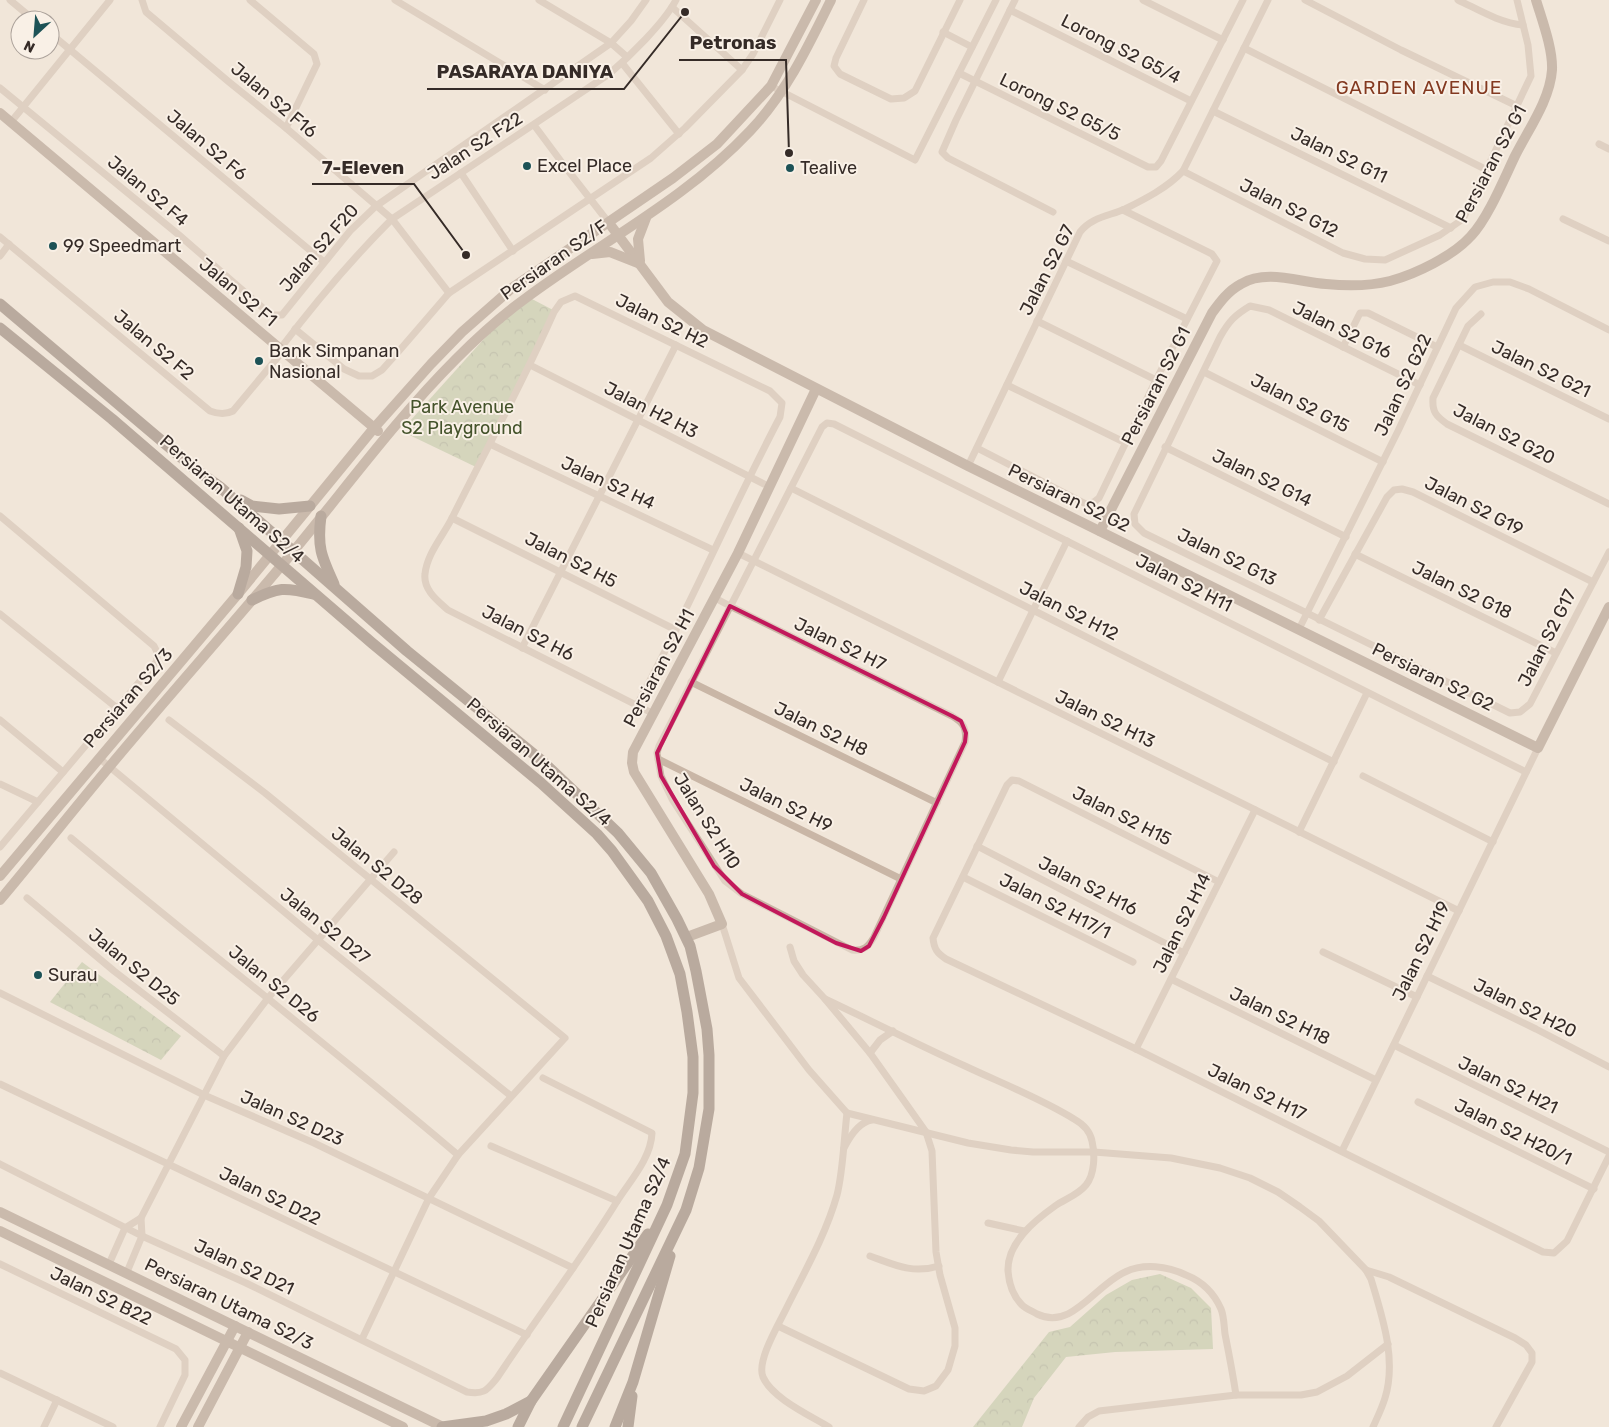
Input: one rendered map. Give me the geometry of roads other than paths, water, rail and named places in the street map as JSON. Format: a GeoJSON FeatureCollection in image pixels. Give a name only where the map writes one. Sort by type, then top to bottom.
{"type":"FeatureCollection","features":[{"type":"Feature","properties":{"kind":"main road","name":"Persiaran S2/F"},"geometry":{"type":"LineString","coordinates":[[281,541],[374,428],[462,332],[512,288],[610,223],[717,144],[771,86],[816,0]]}},
{"type":"Feature","properties":{"kind":"main road","name":"Persiaran S2/F"},"geometry":{"type":"LineString","coordinates":[[0,900],[110,767],[293,552],[385,438],[445,371],[499,319],[528,296],[646,218],[717,163],[752,129],[782,92],[804,54],[831,0]]}},
{"type":"Feature","properties":{"kind":"main road","name":"Persiaran S2 G1"},"geometry":{"type":"LineString","coordinates":[[1100,531],[1212,313],[1224,296],[1241,283],[1260,278],[1281,277],[1358,285],[1390,281],[1430,265],[1456,250],[1478,228],[1545,99],[1552,70],[1549,48],[1536,0]]}},
{"type":"Feature","properties":{"kind":"main road","name":"Jalan S2 F1"},"geometry":{"type":"LineString","coordinates":[[0,113],[385,438]]}},
{"type":"Feature","properties":{"kind":"main road"},"geometry":{"type":"LineString","coordinates":[[589,255],[610,252],[641,265],[638,239],[646,218]]}},
{"type":"Feature","properties":{"kind":"main road","name":"Persiaran S2 G2"},"geometry":{"type":"LineString","coordinates":[[610,223],[668,302],[690,321],[710,334],[968,466],[1538,748]]}},
{"type":"Feature","properties":{"kind":"main road","name":"Persiaran Utama S2/4"},"geometry":{"type":"LineString","coordinates":[[0,304],[196,469],[220,487]]}},
{"type":"Feature","properties":{"kind":"main road","name":"Persiaran Utama S2/4"},"geometry":{"type":"LineString","coordinates":[[0,328],[112,419],[372,643],[577,814],[612,851],[648,901],[666,936],[680,974],[693,1057],[693,1093],[685,1154],[667,1205],[563,1427]]}},
{"type":"Feature","properties":{"kind":"main road","name":"Persiaran S2 H1"},"geometry":{"type":"LineString","coordinates":[[722,924],[709,894],[634,772],[632,763],[633,752],[738,553],[816,389]]}},
{"type":"Feature","properties":{"kind":"main road"},"geometry":{"type":"LineString","coordinates":[[220,487],[252,506],[279,509],[310,506]]}},
{"type":"Feature","properties":{"kind":"main road"},"geometry":{"type":"LineString","coordinates":[[220,487],[407,651],[541,760],[588,804],[618,834],[652,873],[687,938],[703,1003],[709,1055],[709,1110],[702,1152],[686,1210],[583,1425]]}},
{"type":"Feature","properties":{"kind":"main road"},"geometry":{"type":"LineString","coordinates":[[321,516],[318,535],[320,549],[336,588]]}},
{"type":"Feature","properties":{"kind":"main road"},"geometry":{"type":"LineString","coordinates":[[238,594],[246,567],[247,551],[239,528]]}},
{"type":"Feature","properties":{"kind":"main road","name":"Persiaran S2/3"},"geometry":{"type":"LineString","coordinates":[[0,876],[281,541]]}},
{"type":"Feature","properties":{"kind":"main road"},"geometry":{"type":"LineString","coordinates":[[252,600],[270,591],[292,588],[318,595]]}},
{"type":"Feature","properties":{"kind":"main road"},"geometry":{"type":"LineString","coordinates":[[1538,748],[1609,607]]}},
{"type":"Feature","properties":{"kind":"main road"},"geometry":{"type":"LineString","coordinates":[[687,938],[722,924]]}},
{"type":"Feature","properties":{"kind":"main road"},"geometry":{"type":"LineString","coordinates":[[518,1427],[531,1401],[667,1205]]}},
{"type":"Feature","properties":{"kind":"main road","name":"Persiaran Utama S2/3"},"geometry":{"type":"LineString","coordinates":[[0,1212],[443,1427]]}},
{"type":"Feature","properties":{"kind":"main road"},"geometry":{"type":"LineString","coordinates":[[615,1427],[633,1382],[679,1226]]}},
{"type":"Feature","properties":{"kind":"main road","name":"Persiaran Utama S2/3"},"geometry":{"type":"LineString","coordinates":[[0,1231],[403,1427]]}},
{"type":"Feature","properties":{"kind":"main road"},"geometry":{"type":"LineString","coordinates":[[181,1427],[235,1326]]}},
{"type":"Feature","properties":{"kind":"main road"},"geometry":{"type":"LineString","coordinates":[[198,1427],[248,1332]]}},
{"type":"Feature","properties":{"kind":"main road"},"geometry":{"type":"LineString","coordinates":[[628,1427],[633,1382]]}},
{"type":"Feature","properties":{"kind":"main road"},"geometry":{"type":"LineString","coordinates":[[443,1427],[486,1421],[506,1414],[531,1401]]}},
{"type":"Feature","properties":{"kind":"street"},"geometry":{"type":"LineString","coordinates":[[12,0],[23,10]]}},
{"type":"Feature","properties":{"kind":"street"},"geometry":{"type":"LineString","coordinates":[[11,122],[110,0]]}},
{"type":"Feature","properties":{"kind":"street","name":"Jalan S2 F16"},"geometry":{"type":"LineString","coordinates":[[142,0],[146,12],[392,219],[449,293]]}},
{"type":"Feature","properties":{"kind":"street"},"geometry":{"type":"LineString","coordinates":[[250,0],[317,58],[317,64],[286,128]]}},
{"type":"Feature","properties":{"kind":"street"},"geometry":{"type":"LineString","coordinates":[[395,0],[545,90]]}},
{"type":"Feature","properties":{"kind":"street"},"geometry":{"type":"LineString","coordinates":[[538,0],[612,43],[679,134]]}},
{"type":"Feature","properties":{"kind":"street","name":"Jalan S2 F20"},"geometry":{"type":"LineString","coordinates":[[277,316],[282,315],[350,231],[376,206],[612,43],[646,0]]}},
{"type":"Feature","properties":{"kind":"street"},"geometry":{"type":"LineString","coordinates":[[295,329],[344,369],[359,376],[372,376],[382,370],[449,293],[651,158],[679,134],[742,70],[753,54],[780,0]]}},
{"type":"Feature","properties":{"kind":"street"},"geometry":{"type":"LineString","coordinates":[[864,0],[834,66],[840,74],[891,99],[904,98],[915,91],[960,0]]}},
{"type":"Feature","properties":{"kind":"street"},"geometry":{"type":"LineString","coordinates":[[771,86],[915,160],[996,0]]}},
{"type":"Feature","properties":{"kind":"street"},"geometry":{"type":"LineString","coordinates":[[1015,0],[942,152],[948,158],[1053,212]]}},
{"type":"Feature","properties":{"kind":"street"},"geometry":{"type":"LineString","coordinates":[[1143,0],[1223,40]]}},
{"type":"Feature","properties":{"kind":"street"},"geometry":{"type":"LineString","coordinates":[[1191,101],[1243,0]]}},
{"type":"Feature","properties":{"kind":"street","name":"Jalan S2 G7"},"geometry":{"type":"LineString","coordinates":[[968,466],[1083,228],[1104,216],[1123,210],[1172,183],[1183,172],[1268,0]]}},
{"type":"Feature","properties":{"kind":"street"},"geometry":{"type":"LineString","coordinates":[[1305,0],[1517,106]]}},
{"type":"Feature","properties":{"kind":"street"},"geometry":{"type":"LineString","coordinates":[[1458,0],[1497,19],[1511,24],[1523,25]]}},
{"type":"Feature","properties":{"kind":"street"},"geometry":{"type":"LineString","coordinates":[[1451,228],[1463,219],[1531,76],[1528,45],[1517,0]]}},
{"type":"Feature","properties":{"kind":"street"},"geometry":{"type":"LineString","coordinates":[[674,4],[742,70]]}},
{"type":"Feature","properties":{"kind":"street","name":"Jalan S2 F22"},"geometry":{"type":"LineString","coordinates":[[281,350],[295,329],[375,236],[392,219],[609,74],[625,60],[674,4]]}},
{"type":"Feature","properties":{"kind":"street","name":"Lorong S2 G5/4"},"geometry":{"type":"LineString","coordinates":[[1010,10],[1191,101]]}},
{"type":"Feature","properties":{"kind":"street"},"geometry":{"type":"LineString","coordinates":[[944,32],[972,47]]}},
{"type":"Feature","properties":{"kind":"street","name":"Jalan S2 F6"},"geometry":{"type":"LineString","coordinates":[[60,42],[324,262]]}},
{"type":"Feature","properties":{"kind":"street"},"geometry":{"type":"LineString","coordinates":[[1244,48],[1487,170]]}},
{"type":"Feature","properties":{"kind":"street","name":"Lorong S2 G5/5"},"geometry":{"type":"LineString","coordinates":[[959,73],[1148,167],[1156,167],[1161,161],[1191,101]]}},
{"type":"Feature","properties":{"kind":"street","name":"Jalan S2 F4"},"geometry":{"type":"LineString","coordinates":[[0,88],[172,230],[271,315],[277,316]]}},
{"type":"Feature","properties":{"kind":"street","name":"Jalan S2 G11"},"geometry":{"type":"LineString","coordinates":[[1213,111],[1451,228]]}},
{"type":"Feature","properties":{"kind":"street"},"geometry":{"type":"LineString","coordinates":[[534,125],[610,223]]}},
{"type":"Feature","properties":{"kind":"street"},"geometry":{"type":"LineString","coordinates":[[1599,144],[1609,148]]}},
{"type":"Feature","properties":{"kind":"street","name":"Jalan S2 G12"},"geometry":{"type":"LineString","coordinates":[[1183,172],[1343,252],[1365,259],[1385,260],[1417,247],[1451,228]]}},
{"type":"Feature","properties":{"kind":"street"},"geometry":{"type":"LineString","coordinates":[[461,173],[513,250]]}},
{"type":"Feature","properties":{"kind":"street"},"geometry":{"type":"LineString","coordinates":[[976,448],[1086,504],[1094,502],[1098,498],[1156,380],[1218,261],[1212,254],[1123,210]]}},
{"type":"Feature","properties":{"kind":"street"},"geometry":{"type":"LineString","coordinates":[[1563,219],[1609,241]]}},
{"type":"Feature","properties":{"kind":"street","name":"Jalan S2 F2"},"geometry":{"type":"LineString","coordinates":[[0,236],[210,411],[227,414],[233,411],[281,350]]}},
{"type":"Feature","properties":{"kind":"street"},"geometry":{"type":"LineString","coordinates":[[0,256],[9,244]]}},
{"type":"Feature","properties":{"kind":"street"},"geometry":{"type":"LineString","coordinates":[[1066,261],[1187,319]]}},
{"type":"Feature","properties":{"kind":"street","name":"Jalan S2 G22"},"geometry":{"type":"LineString","coordinates":[[1299,629],[1383,462],[1456,308],[1467,294],[1475,287],[1493,282],[1510,282],[1529,289],[1609,330]]}},
{"type":"Feature","properties":{"kind":"street","name":"Jalan S2 H2"},"geometry":{"type":"LineString","coordinates":[[554,312],[562,302],[575,296],[770,391],[782,403],[780,418],[750,476]]}},
{"type":"Feature","properties":{"kind":"street","name":"Jalan S2 G16"},"geometry":{"type":"LineString","coordinates":[[1204,372],[1229,322],[1250,306],[1269,310],[1420,385]]}},
{"type":"Feature","properties":{"kind":"street","name":"Jalan S2 H6"},"geometry":{"type":"LineString","coordinates":[[554,312],[530,365],[452,518],[432,553],[424,575],[430,595],[448,610],[654,714]]}},
{"type":"Feature","properties":{"kind":"street"},"geometry":{"type":"LineString","coordinates":[[1343,347],[1360,313],[1368,313],[1437,347]]}},
{"type":"Feature","properties":{"kind":"street","name":"Jalan S2 G20"},"geometry":{"type":"LineString","coordinates":[[1481,314],[1468,326],[1433,398],[1432,410],[1437,417],[1447,424],[1609,504]]}},
{"type":"Feature","properties":{"kind":"street"},"geometry":{"type":"LineString","coordinates":[[1037,322],[1156,380]]}},
{"type":"Feature","properties":{"kind":"street"},"geometry":{"type":"LineString","coordinates":[[522,648],[676,344]]}},
{"type":"Feature","properties":{"kind":"street","name":"Jalan S2 G21"},"geometry":{"type":"LineString","coordinates":[[1459,345],[1609,419]]}},
{"type":"Feature","properties":{"kind":"street","name":"Jalan H2 H3"},"geometry":{"type":"LineString","coordinates":[[530,365],[770,487]]}},
{"type":"Feature","properties":{"kind":"street"},"geometry":{"type":"LineString","coordinates":[[1165,447],[1204,372]]}},
{"type":"Feature","properties":{"kind":"street","name":"Jalan S2 G15"},"geometry":{"type":"LineString","coordinates":[[1204,372],[1383,462]]}},
{"type":"Feature","properties":{"kind":"street"},"geometry":{"type":"LineString","coordinates":[[1007,385],[1126,443]]}},
{"type":"Feature","properties":{"kind":"street","name":"Jalan S2 H10"},"geometry":{"type":"LineString","coordinates":[[827,423],[822,427],[658,746],[657,753],[661,776],[672,799],[725,881],[742,894],[836,943],[852,950],[860,951],[869,946],[966,742],[964,726],[961,721],[952,716]]}},
{"type":"Feature","properties":{"kind":"street","name":"Jalan S2 H11"},"geometry":{"type":"LineString","coordinates":[[827,423],[834,424],[1526,772]]}},
{"type":"Feature","properties":{"kind":"street","name":"Jalan S2 H4"},"geometry":{"type":"LineString","coordinates":[[490,444],[713,550]]}},
{"type":"Feature","properties":{"kind":"street","name":"Jalan S2 G13"},"geometry":{"type":"LineString","coordinates":[[1165,447],[1134,514],[1135,524],[1144,532],[1308,614]]}},
{"type":"Feature","properties":{"kind":"street","name":"Jalan S2 G14"},"geometry":{"type":"LineString","coordinates":[[1165,447],[1346,537]]}},
{"type":"Feature","properties":{"kind":"street"},"geometry":{"type":"LineString","coordinates":[[638,706],[750,476]]}},
{"type":"Feature","properties":{"kind":"street","name":"Jalan S2 H12"},"geometry":{"type":"LineString","coordinates":[[791,488],[1334,762]]}},
{"type":"Feature","properties":{"kind":"street","name":"Jalan S2 G19"},"geometry":{"type":"LineString","coordinates":[[1319,620],[1387,497],[1394,490],[1402,489],[1413,492],[1593,582]]}},
{"type":"Feature","properties":{"kind":"street"},"geometry":{"type":"LineString","coordinates":[[0,516],[154,646],[157,652],[157,661],[0,848]]}},
{"type":"Feature","properties":{"kind":"street","name":"Jalan S2 H5"},"geometry":{"type":"LineString","coordinates":[[452,518],[676,630]]}},
{"type":"Feature","properties":{"kind":"street"},"geometry":{"type":"LineString","coordinates":[[998,682],[1067,541]]}},
{"type":"Feature","properties":{"kind":"street","name":"Jalan S2 G17"},"geometry":{"type":"LineString","coordinates":[[1308,614],[1510,713],[1520,712],[1530,704],[1609,552]]}},
{"type":"Feature","properties":{"kind":"street","name":"Jalan S2 H13"},"geometry":{"type":"LineString","coordinates":[[738,553],[1459,912]]}},
{"type":"Feature","properties":{"kind":"street","name":"Jalan S2 G18"},"geometry":{"type":"LineString","coordinates":[[1355,554],[1556,654]]}},
{"type":"Feature","properties":{"kind":"street","name":"Jalan S2 H7"},"geometry":{"type":"LineString","coordinates":[[715,598],[952,716]]}},
{"type":"Feature","properties":{"kind":"street"},"geometry":{"type":"LineString","coordinates":[[0,614],[117,708]]}},
{"type":"Feature","properties":{"kind":"street","name":"Jalan S2 H8"},"geometry":{"type":"LineString","coordinates":[[691,682],[937,803]]}},
{"type":"Feature","properties":{"kind":"street"},"geometry":{"type":"LineString","coordinates":[[1299,832],[1368,693]]}},
{"type":"Feature","properties":{"kind":"street"},"geometry":{"type":"LineString","coordinates":[[0,720],[63,772]]}},
{"type":"Feature","properties":{"kind":"street","name":"Jalan S2 D28"},"geometry":{"type":"LineString","coordinates":[[169,720],[265,793],[565,1038],[510,1096]]}},
{"type":"Feature","properties":{"kind":"street","name":"Jalan S2 H19"},"geometry":{"type":"LineString","coordinates":[[1342,1151],[1538,748]]}},
{"type":"Feature","properties":{"kind":"street","name":"Jalan S2 D27"},"geometry":{"type":"LineString","coordinates":[[98,758],[510,1096]]}},
{"type":"Feature","properties":{"kind":"street","name":"Jalan S2 H9"},"geometry":{"type":"LineString","coordinates":[[658,759],[901,879]]}},
{"type":"Feature","properties":{"kind":"street"},"geometry":{"type":"LineString","coordinates":[[1363,776],[1493,842]]}},
{"type":"Feature","properties":{"kind":"street","name":"Jalan S2 H15"},"geometry":{"type":"LineString","coordinates":[[977,846],[1007,785],[1012,780],[1019,781],[1219,882]]}},
{"type":"Feature","properties":{"kind":"street"},"geometry":{"type":"LineString","coordinates":[[0,784],[38,802]]}},
{"type":"Feature","properties":{"kind":"street","name":"Jalan S2 H14"},"geometry":{"type":"LineString","coordinates":[[1136,1049],[1255,810]]}},
{"type":"Feature","properties":{"kind":"street","name":"Jalan S2 D26"},"geometry":{"type":"LineString","coordinates":[[71,838],[458,1155]]}},
{"type":"Feature","properties":{"kind":"street"},"geometry":{"type":"LineString","coordinates":[[963,877],[977,846]]}},
{"type":"Feature","properties":{"kind":"street","name":"Jalan S2 H16"},"geometry":{"type":"LineString","coordinates":[[977,846],[1184,953]]}},
{"type":"Feature","properties":{"kind":"street"},"geometry":{"type":"LineString","coordinates":[[126,1272],[142,1236],[141,1218],[224,1056],[268,998],[394,852]]}},
{"type":"Feature","properties":{"kind":"street","name":"Jalan S2 H17"},"geometry":{"type":"LineString","coordinates":[[963,877],[933,938],[937,953],[946,959],[1136,1049],[1543,1252],[1554,1253],[1567,1241],[1594,1188]]}},
{"type":"Feature","properties":{"kind":"street","name":"Jalan S2 H17/1"},"geometry":{"type":"LineString","coordinates":[[963,877],[1133,962]]}},
{"type":"Feature","properties":{"kind":"street","name":"Jalan S2 D25"},"geometry":{"type":"LineString","coordinates":[[27,898],[114,971],[224,1056]]}},
{"type":"Feature","properties":{"kind":"street"},"geometry":{"type":"LineString","coordinates":[[722,924],[739,978],[809,1070],[847,1112],[968,1143],[1033,1152],[1094,1152],[1171,1158],[1220,1168],[1250,1178],[1278,1192],[1318,1221],[1366,1270],[1372,1279],[1388,1344],[1389,1372],[1385,1398],[1373,1427]]}},
{"type":"Feature","properties":{"kind":"street"},"geometry":{"type":"LineString","coordinates":[[778,1326],[909,1389],[924,1391],[936,1386],[948,1370],[955,1346],[955,1328],[936,1252],[932,1151],[926,1132],[870,1053],[826,999],[803,975],[794,961],[790,947]]}},
{"type":"Feature","properties":{"kind":"street"},"geometry":{"type":"LineString","coordinates":[[1323,952],[1417,998]]}},
{"type":"Feature","properties":{"kind":"street","name":"Jalan S2 H20"},"geometry":{"type":"LineString","coordinates":[[1427,976],[1609,1067]]}},
{"type":"Feature","properties":{"kind":"street","name":"Jalan S2 H18"},"geometry":{"type":"LineString","coordinates":[[1171,979],[1376,1080]]}},
{"type":"Feature","properties":{"kind":"street","name":"Jalan S2 D23"},"geometry":{"type":"LineString","coordinates":[[0,993],[204,1094],[314,1143],[573,1268]]}},
{"type":"Feature","properties":{"kind":"street"},"geometry":{"type":"LineString","coordinates":[[826,999],[1075,1119],[1086,1127],[1092,1139],[1094,1152],[1092,1170],[1087,1184],[1078,1194],[1056,1205],[1024,1231],[1008,1265],[1013,1294],[1023,1306],[1047,1318],[1059,1318],[1072,1312],[1110,1280],[1137,1268],[1156,1266],[1177,1271],[1197,1280],[1211,1293],[1221,1309],[1236,1395]]}},
{"type":"Feature","properties":{"kind":"street"},"geometry":{"type":"LineString","coordinates":[[870,1053],[880,1040],[893,1031]]}},
{"type":"Feature","properties":{"kind":"street","name":"Jalan S2 H21"},"geometry":{"type":"LineString","coordinates":[[1394,1045],[1609,1152]]}},
{"type":"Feature","properties":{"kind":"street"},"geometry":{"type":"LineString","coordinates":[[527,1335],[596,1236],[638,1170],[652,1140],[652,1133],[543,1078]]}},
{"type":"Feature","properties":{"kind":"street","name":"Jalan S2 D22"},"geometry":{"type":"LineString","coordinates":[[0,1084],[527,1335]]}},
{"type":"Feature","properties":{"kind":"street"},"geometry":{"type":"LineString","coordinates":[[362,1339],[429,1198],[458,1155],[510,1096]]}},
{"type":"Feature","properties":{"kind":"street","name":"Jalan S2 H20/1"},"geometry":{"type":"LineString","coordinates":[[1418,1102],[1594,1188]]}},
{"type":"Feature","properties":{"kind":"street"},"geometry":{"type":"LineString","coordinates":[[829,1427],[773,1392],[762,1376],[764,1358],[829,1218],[837,1194],[847,1112]]}},
{"type":"Feature","properties":{"kind":"street"},"geometry":{"type":"LineString","coordinates":[[842,1154],[847,1143],[860,1125],[866,1121],[875,1120]]}},
{"type":"Feature","properties":{"kind":"street"},"geometry":{"type":"LineString","coordinates":[[491,1146],[617,1202]]}},
{"type":"Feature","properties":{"kind":"street"},"geometry":{"type":"LineString","coordinates":[[1594,1188],[1609,1156]]}},
{"type":"Feature","properties":{"kind":"street","name":"Jalan S2 D21"},"geometry":{"type":"LineString","coordinates":[[0,1164],[125,1228],[246,1283],[468,1392],[477,1394],[486,1391],[527,1335]]}},
{"type":"Feature","properties":{"kind":"street"},"geometry":{"type":"LineString","coordinates":[[109,1264],[125,1228],[141,1218]]}},
{"type":"Feature","properties":{"kind":"street"},"geometry":{"type":"LineString","coordinates":[[988,1223],[1024,1231]]}},
{"type":"Feature","properties":{"kind":"street"},"geometry":{"type":"LineString","coordinates":[[870,1256],[905,1269],[927,1270],[939,1266]]}},
{"type":"Feature","properties":{"kind":"street","name":"Jalan S2 B22"},"geometry":{"type":"LineString","coordinates":[[0,1264],[176,1349],[185,1360],[185,1374],[160,1427]]}},
{"type":"Feature","properties":{"kind":"street"},"geometry":{"type":"LineString","coordinates":[[1366,1270],[1389,1277],[1515,1338],[1532,1353],[1532,1362],[1496,1427]]}},
{"type":"Feature","properties":{"kind":"street"},"geometry":{"type":"LineString","coordinates":[[1079,1427],[1088,1417],[1099,1411],[1236,1395],[1292,1395],[1317,1392],[1347,1376],[1388,1344]]}},
{"type":"Feature","properties":{"kind":"street"},"geometry":{"type":"LineString","coordinates":[[0,1373],[113,1427]]}},
{"type":"Feature","properties":{"kind":"street"},"geometry":{"type":"LineString","coordinates":[[44,1427],[57,1400]]}},
{"type":"Feature","properties":{"kind":"place","name":"PASARAYA DANIYA"},"geometry":{"type":"Point","coordinates":[685,12]}},
{"type":"Feature","properties":{"kind":"place","name":"Petronas"},"geometry":{"type":"Point","coordinates":[789,153]}},
{"type":"Feature","properties":{"kind":"place","name":"Excel Place"},"geometry":{"type":"Point","coordinates":[527,166]}},
{"type":"Feature","properties":{"kind":"place","name":"Tealive"},"geometry":{"type":"Point","coordinates":[790,168]}},
{"type":"Feature","properties":{"kind":"place","name":"99 Speedmart"},"geometry":{"type":"Point","coordinates":[53,246]}},
{"type":"Feature","properties":{"kind":"place","name":"7-Eleven"},"geometry":{"type":"Point","coordinates":[466,255]}},
{"type":"Feature","properties":{"kind":"place","name":"Bank Simpanan Nasional"},"geometry":{"type":"Point","coordinates":[259,361]}},
{"type":"Feature","properties":{"kind":"place","name":"Surau"},"geometry":{"type":"Point","coordinates":[38,975]}},
{"type":"Feature","properties":{"kind":"district","name":"GARDEN AVENUE"},"geometry":{"type":"Point","coordinates":[1419,87]}},
{"type":"Feature","properties":{"kind":"park label","name":"Park Avenue S2 Playground"},"geometry":{"type":"Point","coordinates":[462,417]}}]}
